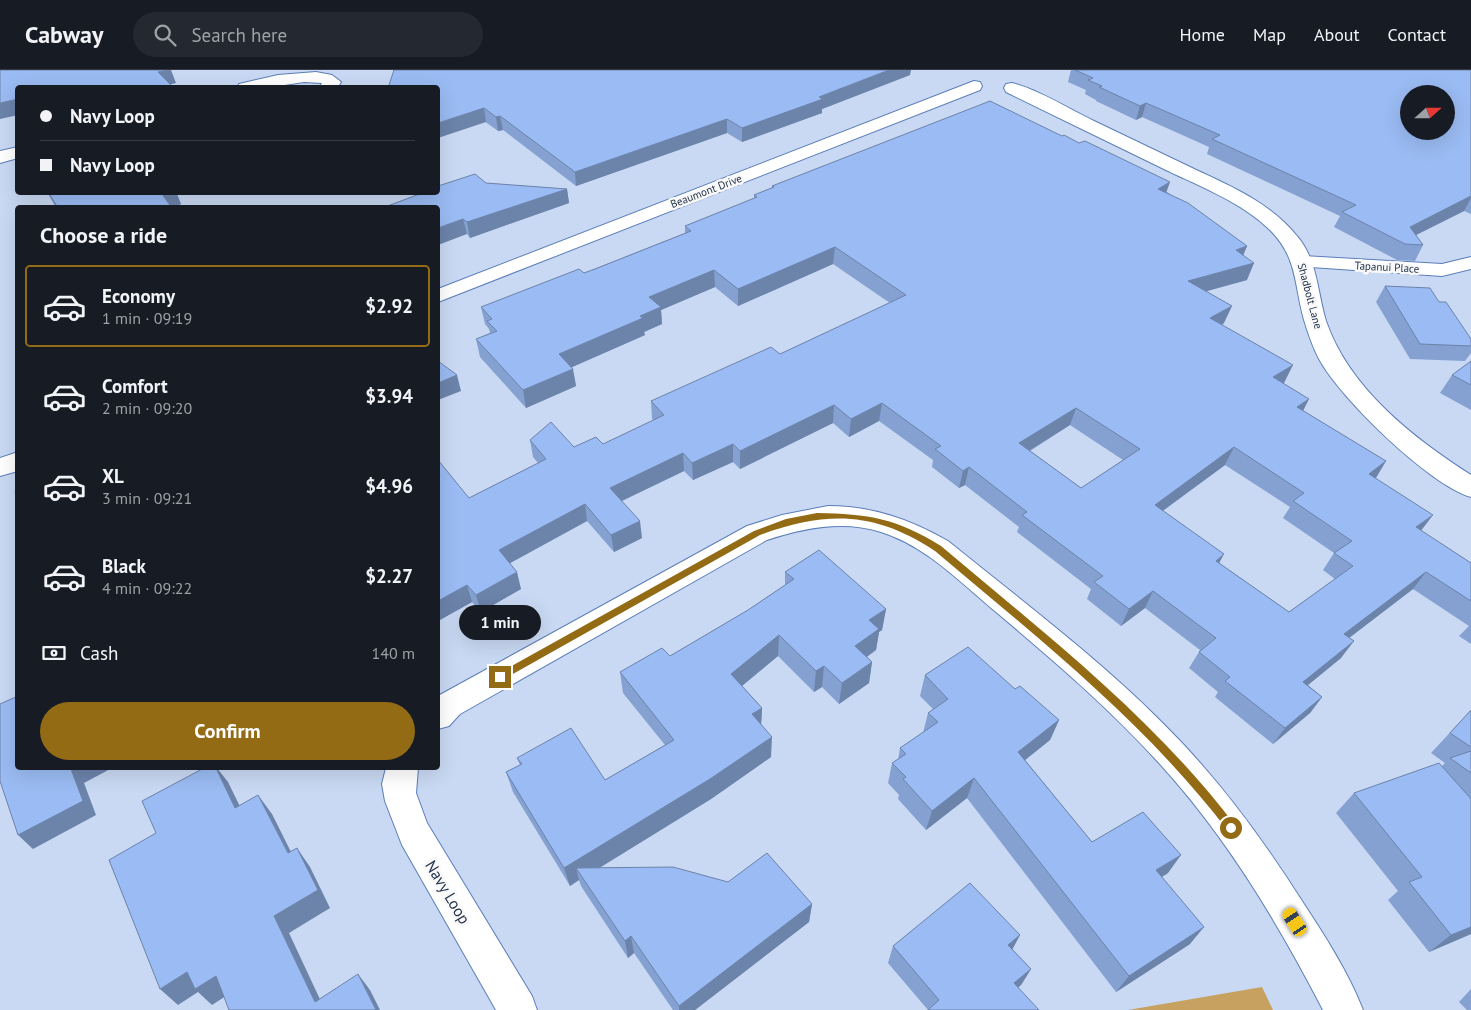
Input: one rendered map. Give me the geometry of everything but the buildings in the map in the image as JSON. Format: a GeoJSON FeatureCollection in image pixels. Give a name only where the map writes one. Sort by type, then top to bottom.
{"type":"FeatureCollection","features":[{"type":"Feature","properties":{"kind":"street"},"geometry":{"type":"LineString","coordinates":[[255,85],[289,75],[320,73],[329,77],[333,82],[330,85]]}},
{"type":"Feature","properties":{"kind":"street","name":"Shadbolt Lane"},"geometry":{"type":"LineString","coordinates":[[993,83],[1241,199],[1262,212],[1290,240],[1303,262],[1315,320],[1330,358],[1354,389],[1389,426],[1435,464],[1471,488]]}},
{"type":"Feature","properties":{"kind":"street","name":"Beaumont Drive"},"geometry":{"type":"LineString","coordinates":[[440,295],[993,83]]}},
{"type":"Feature","properties":{"kind":"street"},"geometry":{"type":"LineString","coordinates":[[0,157],[15,153]]}},
{"type":"Feature","properties":{"kind":"street","name":"Tapanui Place"},"geometry":{"type":"LineString","coordinates":[[1303,262],[1442,270],[1471,263]]}},
{"type":"Feature","properties":{"kind":"street"},"geometry":{"type":"LineString","coordinates":[[0,467],[15,462]]}},
{"type":"Feature","properties":{"kind":"street"},"geometry":{"type":"LineString","coordinates":[[440,714],[458,701],[757,533],[786,522],[817,516],[851,516],[883,521],[912,532],[938,548],[1105,690],[1150,733],[1200,787],[1252,855],[1306,938],[1344,1010]]}},
{"type":"Feature","properties":{"kind":"street","name":"Navy Loop"},"geometry":{"type":"LineString","coordinates":[[401,770],[402,803],[414,834],[518,1010]]}},
{"type":"Feature","properties":{"kind":"shaded area"},"geometry":{"type":"Polygon","coordinates":[[[1262,987],[1273,1010],[1128,1010],[1262,987]]]}},
{"type":"Feature","properties":{"kind":"route"},"geometry":{"type":"LineString","coordinates":[[500,677],[757,533],[786,522],[817,516],[851,516],[883,521],[912,532],[938,548],[1105,690],[1150,733],[1200,787],[1231,828]]}}]}
